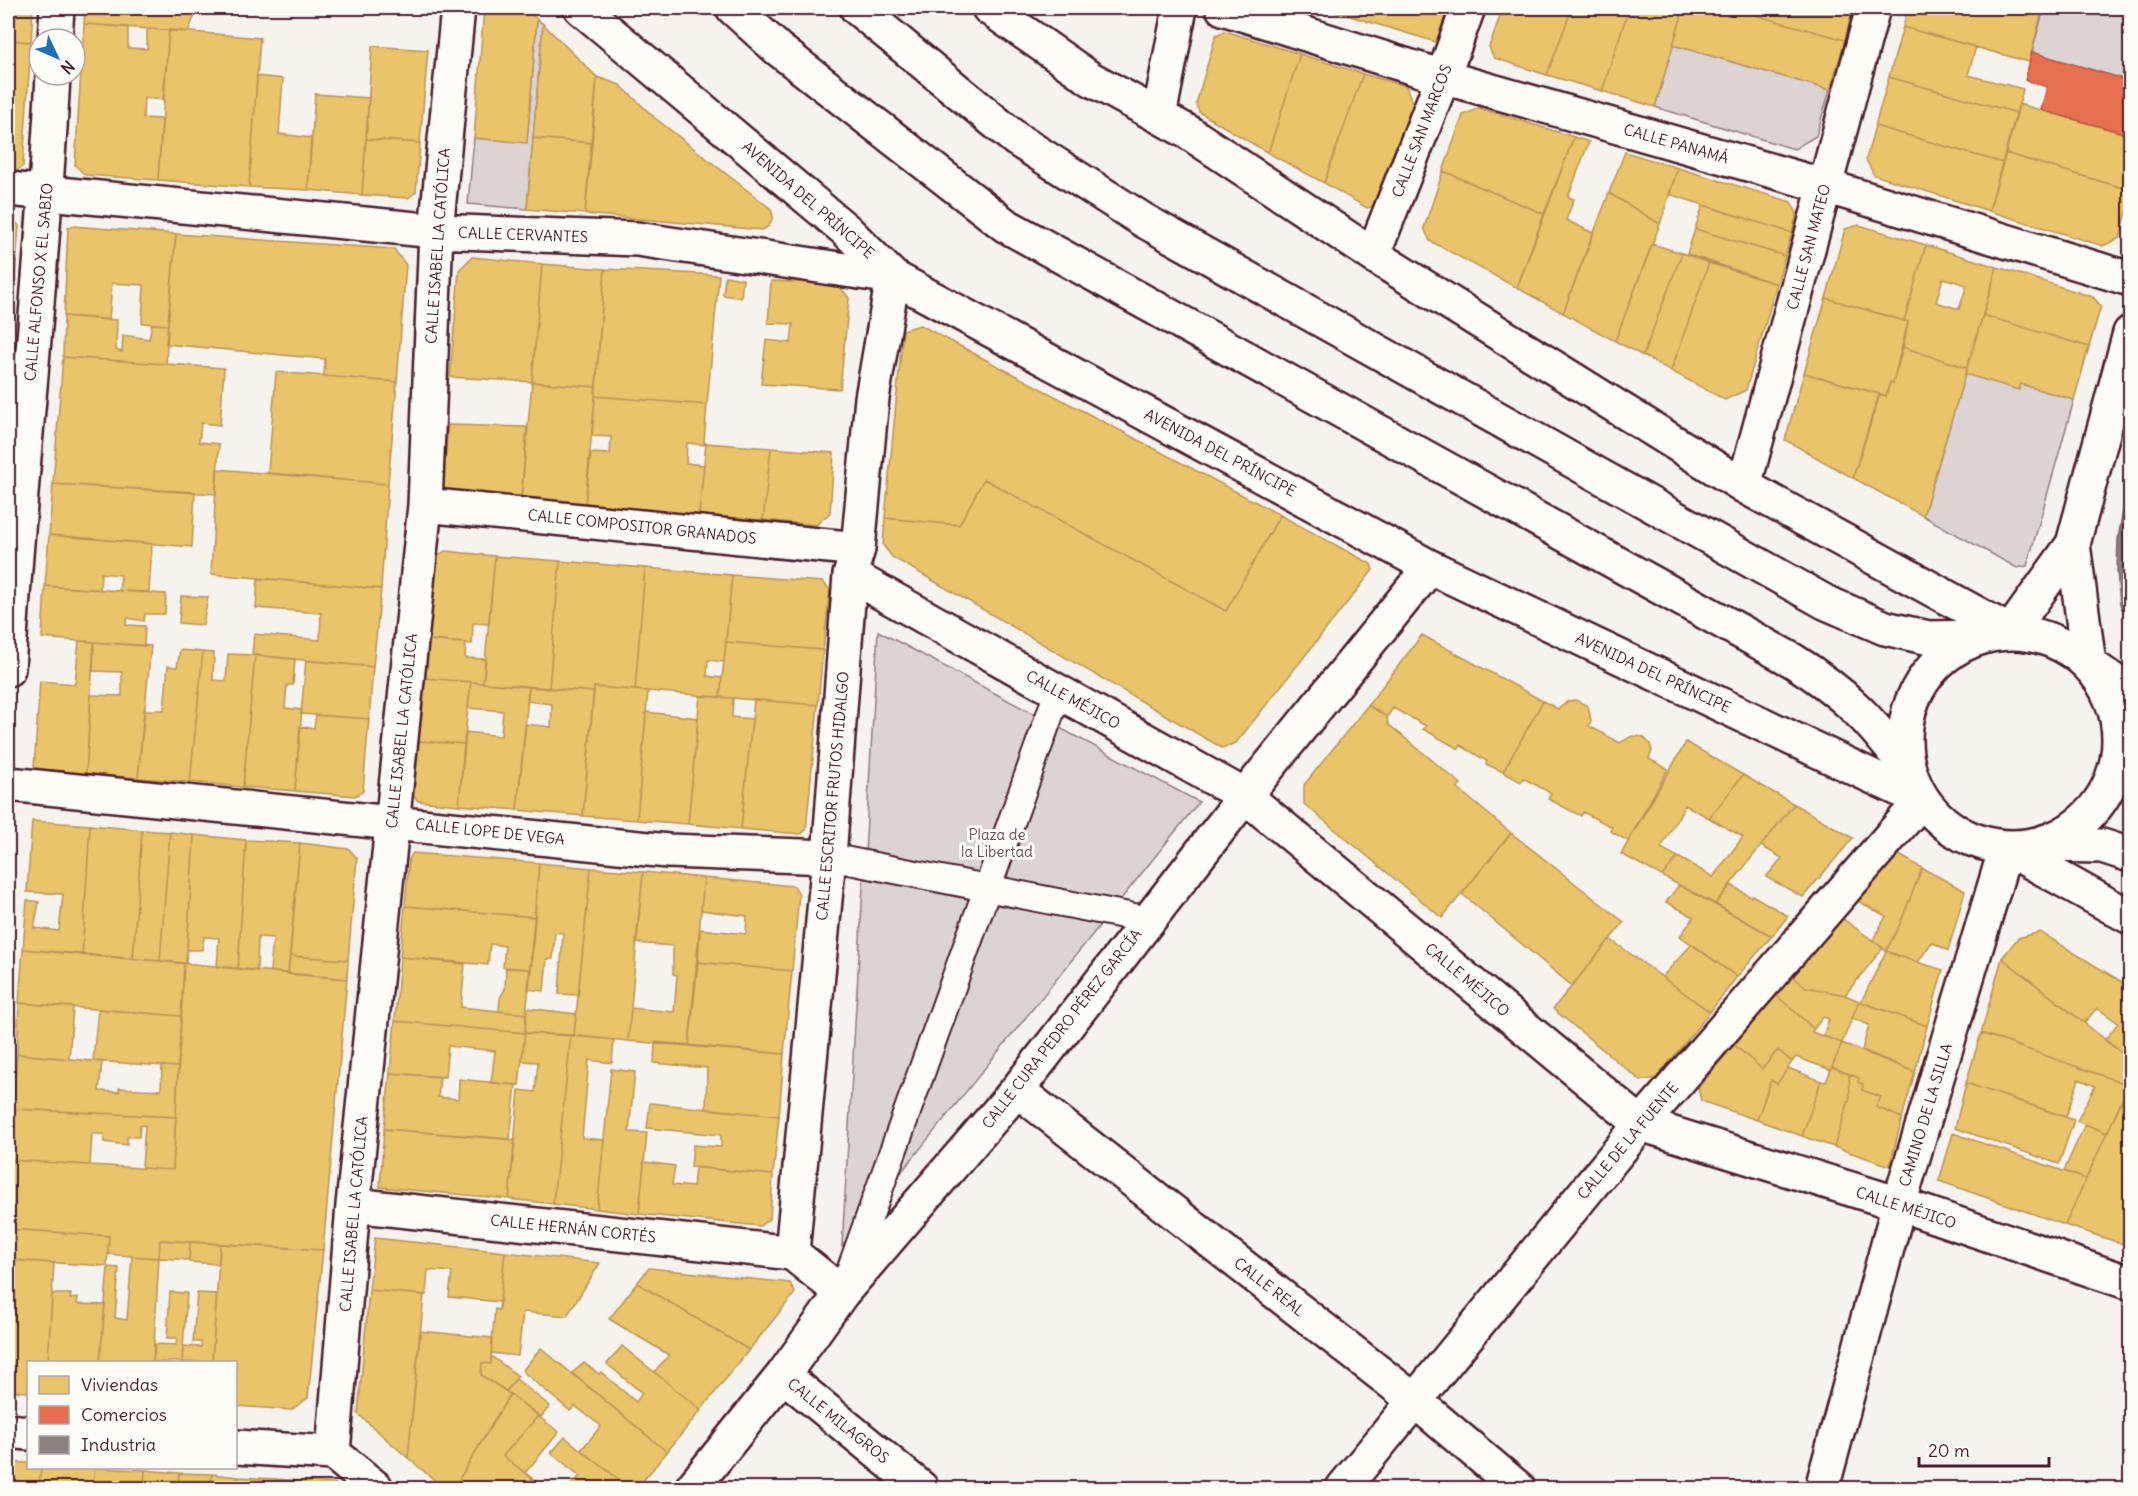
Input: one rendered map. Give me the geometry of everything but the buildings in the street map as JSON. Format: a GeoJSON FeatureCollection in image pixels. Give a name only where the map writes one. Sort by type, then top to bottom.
{"type":"FeatureCollection","features":[{"type":"Feature","properties":{"kind":"street"},"geometry":{"type":"LineString","coordinates":[[56,27],[57,8]]}},
{"type":"Feature","properties":{"kind":"street","name":"CALLE ISABEL LA CATÓLICA"},"geometry":{"type":"LineString","coordinates":[[333,1454],[353,1205],[425,505],[436,231],[458,8]]}},
{"type":"Feature","properties":{"kind":"street","name":"AVENIDA DEL PRÍNCIPE"},"geometry":{"type":"LineString","coordinates":[[581,8],[847,231],[893,277],[1430,567],[1922,800]]}},
{"type":"Feature","properties":{"kind":"street"},"geometry":{"type":"LineString","coordinates":[[733,8],[778,49],[1005,225],[1823,679],[1850,701],[1881,733],[1908,770],[1922,800],[1939,820],[1958,835],[1981,844],[2021,847],[2102,846],[2130,855]]}},
{"type":"Feature","properties":{"kind":"street"},"geometry":{"type":"LineString","coordinates":[[857,8],[1016,139],[1143,220],[1825,602],[1885,628],[1929,638],[1996,634],[2039,635],[2066,646],[2089,664],[2102,680],[2121,695],[2130,725]]}},
{"type":"Feature","properties":{"kind":"street"},"geometry":{"type":"LineString","coordinates":[[989,8],[1091,79],[1188,132],[1373,255],[1744,486],[1996,634]]}},
{"type":"Feature","properties":{"kind":"street"},"geometry":{"type":"LineString","coordinates":[[1159,116],[1180,8]]}},
{"type":"Feature","properties":{"kind":"street","name":"CALLE PANAMÁ"},"geometry":{"type":"LineString","coordinates":[[1223,8],[1443,77],[1825,186],[2130,279]]}},
{"type":"Feature","properties":{"kind":"street","name":"CALLE SAN MARCOS"},"geometry":{"type":"LineString","coordinates":[[1373,255],[1468,8]]}},
{"type":"Feature","properties":{"kind":"street","name":"CALLE SAN MATEO"},"geometry":{"type":"LineString","coordinates":[[1744,486],[1873,8]]}},
{"type":"Feature","properties":{"kind":"street","name":"CALLE ALFONSO X EL SABIO"},"geometry":{"type":"LineString","coordinates":[[8,669],[12,590],[47,192],[52,87]]}},
{"type":"Feature","properties":{"kind":"street","name":"CALLE CERVANTES"},"geometry":{"type":"LineString","coordinates":[[8,189],[436,231],[637,239],[893,277]]}},
{"type":"Feature","properties":{"kind":"street","name":"CALLE ESCRITOR FRUTOS HIDALGO"},"geometry":{"type":"LineString","coordinates":[[792,1253],[854,562],[872,398],[893,277]]}},
{"type":"Feature","properties":{"kind":"street"},"geometry":{"type":"LineString","coordinates":[[2089,664],[2073,544],[2130,333]]}},
{"type":"Feature","properties":{"kind":"street","name":"CALLE COMPOSITOR GRANADOS"},"geometry":{"type":"LineString","coordinates":[[425,505],[854,562]]}},
{"type":"Feature","properties":{"kind":"street"},"geometry":{"type":"LineString","coordinates":[[1908,770],[1904,743],[1907,715],[1917,689],[1934,666],[1956,648],[1996,634],[2073,544]]}},
{"type":"Feature","properties":{"kind":"street","name":"CALLE MÉJICO"},"geometry":{"type":"LineString","coordinates":[[854,562],[1058,692],[1245,796],[1641,1124],[1899,1204],[2130,1283]]}},
{"type":"Feature","properties":{"kind":"street","name":"CALLE CURA PEDRO PÉREZ GARCÍA"},"geometry":{"type":"LineString","coordinates":[[692,1488],[783,1376],[842,1293],[1017,1090],[1245,796],[1430,567]]}},
{"type":"Feature","properties":{"kind":"street"},"geometry":{"type":"LineString","coordinates":[[792,1253],[842,1293],[1058,692]]}},
{"type":"Feature","properties":{"kind":"street"},"geometry":{"type":"LineString","coordinates":[[2021,847],[2066,834],[2090,814],[2108,789],[2118,760],[2121,695]]}},
{"type":"Feature","properties":{"kind":"street","name":"CALLE LOPE DE VEGA"},"geometry":{"type":"LineString","coordinates":[[8,784],[668,851],[829,857]]}},
{"type":"Feature","properties":{"kind":"street","name":"CALLE DE LA FUENTE"},"geometry":{"type":"LineString","coordinates":[[1342,1488],[1641,1124],[1922,800]]}},
{"type":"Feature","properties":{"kind":"street"},"geometry":{"type":"LineString","coordinates":[[2021,847],[2130,916]]}},
{"type":"Feature","properties":{"kind":"street","name":"CAMINO DE LA SILLA"},"geometry":{"type":"LineString","coordinates":[[1822,1488],[1899,1204],[2021,847]]}},
{"type":"Feature","properties":{"kind":"street"},"geometry":{"type":"LineString","coordinates":[[829,857],[1149,920]]}},
{"type":"Feature","properties":{"kind":"street","name":"CALLE REAL"},"geometry":{"type":"LineString","coordinates":[[1017,1090],[1414,1400],[1518,1488]]}},
{"type":"Feature","properties":{"kind":"street","name":"CALLE HERNÁN CORTÉS"},"geometry":{"type":"LineString","coordinates":[[353,1205],[792,1253]]}},
{"type":"Feature","properties":{"kind":"street","name":"CALLE MILAGROS"},"geometry":{"type":"LineString","coordinates":[[783,1376],[921,1488]]}},
{"type":"Feature","properties":{"kind":"street"},"geometry":{"type":"LineString","coordinates":[[8,1431],[27,1433]]}},
{"type":"Feature","properties":{"kind":"street"},"geometry":{"type":"LineString","coordinates":[[237,1447],[333,1454],[376,1488]]}},
{"type":"Feature","properties":{"kind":"green space"},"geometry":{"type":"Polygon","coordinates":[[[2044,8],[2130,8],[2130,81],[2032,52],[2044,8]]]}},
{"type":"Feature","properties":{"kind":"green space"},"geometry":{"type":"Polygon","coordinates":[[[537,19],[543,24],[527,209],[468,204],[474,138],[527,142],[537,19]]]}},
{"type":"Feature","properties":{"kind":"green space"},"geometry":{"type":"Polygon","coordinates":[[[1673,45],[1830,90],[1816,136],[1794,149],[1655,107],[1673,45]]]}},
{"type":"Feature","properties":{"kind":"green space"},"geometry":{"type":"Polygon","coordinates":[[[1965,374],[2021,384],[2074,400],[2027,566],[2017,568],[1923,516],[1965,374]]]}},
{"type":"Feature","properties":{"kind":"green space","name":"Plaza de la Libertad"},"geometry":{"type":"Polygon","coordinates":[[[878,631],[1199,802],[842,1246],[878,631]]]}}]}
